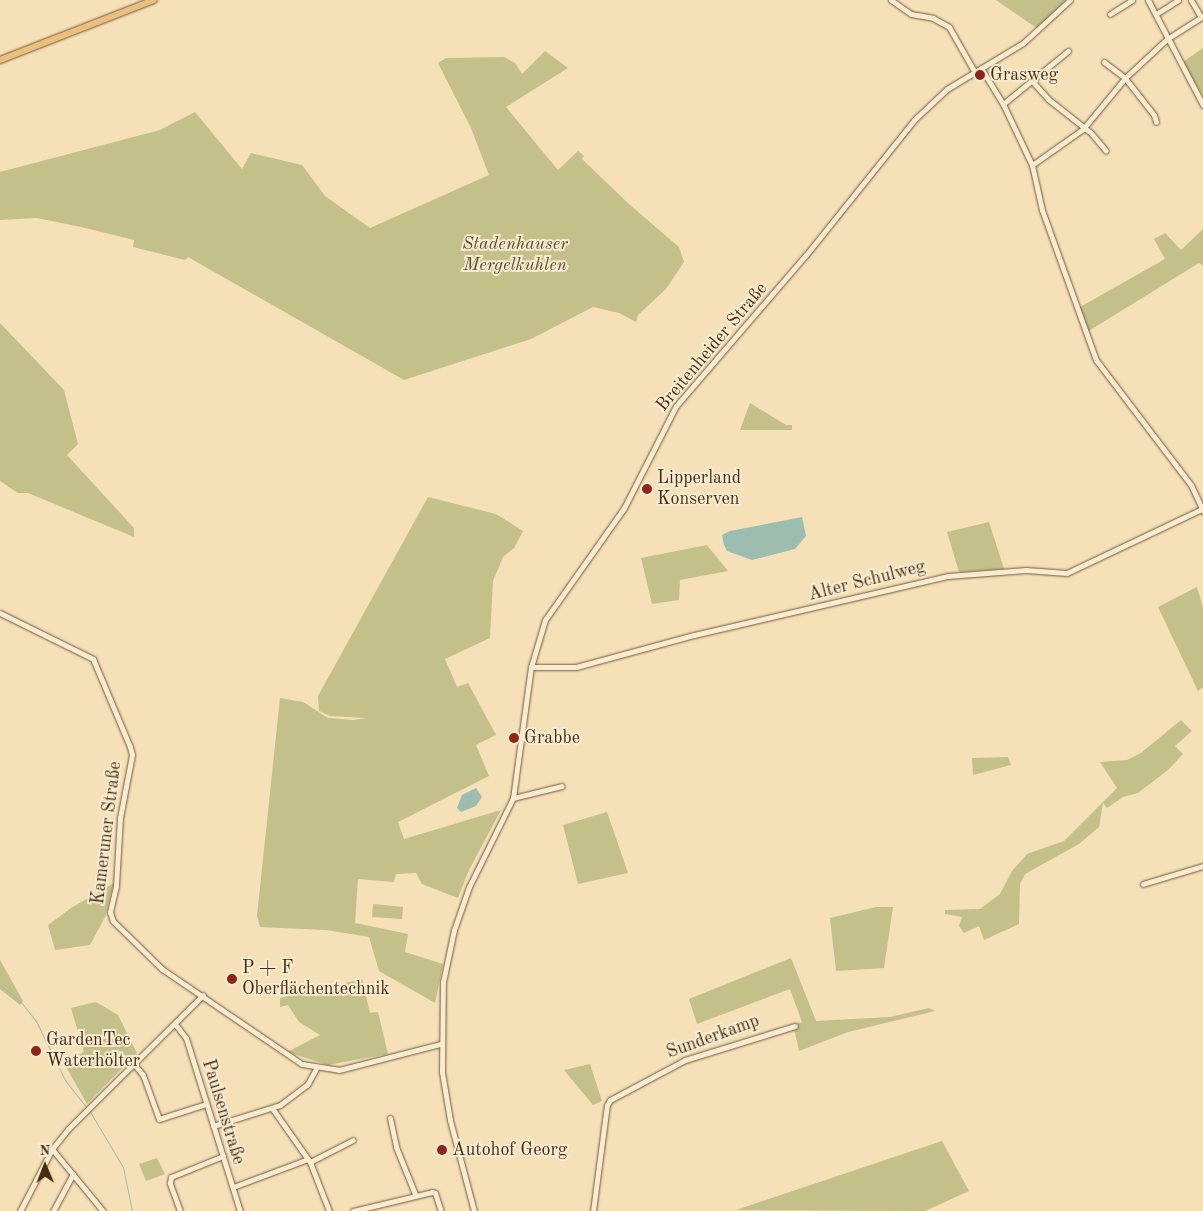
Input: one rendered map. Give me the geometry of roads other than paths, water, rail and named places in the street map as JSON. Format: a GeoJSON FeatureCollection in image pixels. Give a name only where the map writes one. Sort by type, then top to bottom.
{"type":"FeatureCollection","features":[{"type":"Feature","properties":{"kind":"main road"},"geometry":{"type":"LineString","coordinates":[[0,60],[154,0]]}},
{"type":"Feature","properties":{"kind":"street"},"geometry":{"type":"LineString","coordinates":[[891,0],[911,14],[933,18],[949,27],[974,72]]}},
{"type":"Feature","properties":{"kind":"street","name":"Breitenheider Straße"},"geometry":{"type":"LineString","coordinates":[[474,1211],[450,1120],[440,1044],[443,982],[454,930],[469,887],[513,798],[531,667],[546,620],[624,508],[676,406],[795,268],[914,120],[947,89],[1023,43],[1070,0]]}},
{"type":"Feature","properties":{"kind":"street"},"geometry":{"type":"LineString","coordinates":[[1110,14],[1132,0]]}},
{"type":"Feature","properties":{"kind":"street"},"geometry":{"type":"LineString","coordinates":[[1148,0],[1203,105]]}},
{"type":"Feature","properties":{"kind":"street"},"geometry":{"type":"LineString","coordinates":[[1156,14],[1178,0]]}},
{"type":"Feature","properties":{"kind":"street"},"geometry":{"type":"LineString","coordinates":[[1032,165],[1083,129],[1125,78],[1167,39],[1202,16],[1191,0]]}},
{"type":"Feature","properties":{"kind":"street"},"geometry":{"type":"LineString","coordinates":[[1003,104],[1068,50]]}},
{"type":"Feature","properties":{"kind":"street"},"geometry":{"type":"LineString","coordinates":[[1104,62],[1125,78],[1154,115],[1156,122]]}},
{"type":"Feature","properties":{"kind":"street"},"geometry":{"type":"LineString","coordinates":[[981,68],[1003,104],[1032,165],[1042,210],[1096,360],[1191,485],[1203,509]]}},
{"type":"Feature","properties":{"kind":"street"},"geometry":{"type":"LineString","coordinates":[[1032,81],[1048,99],[1106,151]]}},
{"type":"Feature","properties":{"kind":"street","name":"Alter Schulweg"},"geometry":{"type":"LineString","coordinates":[[531,667],[583,666],[694,635],[948,576],[1026,570],[1067,573],[1203,509]]}},
{"type":"Feature","properties":{"kind":"street","name":"Kameruner Straße"},"geometry":{"type":"LineString","coordinates":[[0,613],[88,656],[97,665],[132,755],[120,818],[116,886],[110,912],[113,921],[162,969],[203,995],[290,1058],[316,1069],[357,1068],[440,1044]]}},
{"type":"Feature","properties":{"kind":"street"},"geometry":{"type":"LineString","coordinates":[[513,798],[562,786]]}},
{"type":"Feature","properties":{"kind":"street"},"geometry":{"type":"LineString","coordinates":[[1143,884],[1203,866]]}},
{"type":"Feature","properties":{"kind":"street"},"geometry":{"type":"LineString","coordinates":[[20,1211],[52,1149],[88,1108],[203,995]]}},
{"type":"Feature","properties":{"kind":"street","name":"Paulsenstraße"},"geometry":{"type":"LineString","coordinates":[[175,1024],[186,1038],[240,1211]]}},
{"type":"Feature","properties":{"kind":"street","name":"Sunderkamp"},"geometry":{"type":"LineString","coordinates":[[593,1211],[607,1105],[610,1100],[685,1060],[796,1026]]}},
{"type":"Feature","properties":{"kind":"street"},"geometry":{"type":"LineString","coordinates":[[134,1064],[143,1075],[159,1119],[206,1104]]}},
{"type":"Feature","properties":{"kind":"street"},"geometry":{"type":"LineString","coordinates":[[214,1126],[272,1108],[307,1085],[316,1069]]}},
{"type":"Feature","properties":{"kind":"street"},"geometry":{"type":"LineString","coordinates":[[272,1108],[309,1160],[329,1211]]}},
{"type":"Feature","properties":{"kind":"street"},"geometry":{"type":"LineString","coordinates":[[390,1118],[396,1147],[415,1194]]}},
{"type":"Feature","properties":{"kind":"street"},"geometry":{"type":"LineString","coordinates":[[232,1187],[309,1160],[353,1140]]}},
{"type":"Feature","properties":{"kind":"street"},"geometry":{"type":"LineString","coordinates":[[52,1149],[103,1211]]}},
{"type":"Feature","properties":{"kind":"street"},"geometry":{"type":"LineString","coordinates":[[180,1211],[170,1183],[171,1176],[223,1156]]}},
{"type":"Feature","properties":{"kind":"street"},"geometry":{"type":"LineString","coordinates":[[53,1211],[73,1174]]}},
{"type":"Feature","properties":{"kind":"street"},"geometry":{"type":"LineString","coordinates":[[353,1211],[415,1194],[436,1193],[441,1211]]}},
{"type":"Feature","properties":{"kind":"waterway"},"geometry":{"type":"LineString","coordinates":[[0,985],[21,1002],[36,1021],[65,1080],[86,1107]]}},
{"type":"Feature","properties":{"kind":"waterway"},"geometry":{"type":"LineString","coordinates":[[89,1110],[123,1167],[132,1211]]}},
{"type":"Feature","properties":{"kind":"place","name":"Grasweg"},"geometry":{"type":"Point","coordinates":[980,75]}},
{"type":"Feature","properties":{"kind":"place","name":"Lipperland Konserven"},"geometry":{"type":"Point","coordinates":[647,489]}},
{"type":"Feature","properties":{"kind":"place","name":"Grabbe"},"geometry":{"type":"Point","coordinates":[514,738]}},
{"type":"Feature","properties":{"kind":"place","name":"P + F Oberflächentechnik"},"geometry":{"type":"Point","coordinates":[232,979]}},
{"type":"Feature","properties":{"kind":"place","name":"GardenTec Waterhölter"},"geometry":{"type":"Point","coordinates":[36,1051]}},
{"type":"Feature","properties":{"kind":"place","name":"Autohof Georg"},"geometry":{"type":"Point","coordinates":[442,1150]}},
{"type":"Feature","properties":{"kind":"park label","name":"Stadenhauser Mergelkuhlen"},"geometry":{"type":"Point","coordinates":[515,255]}}]}
